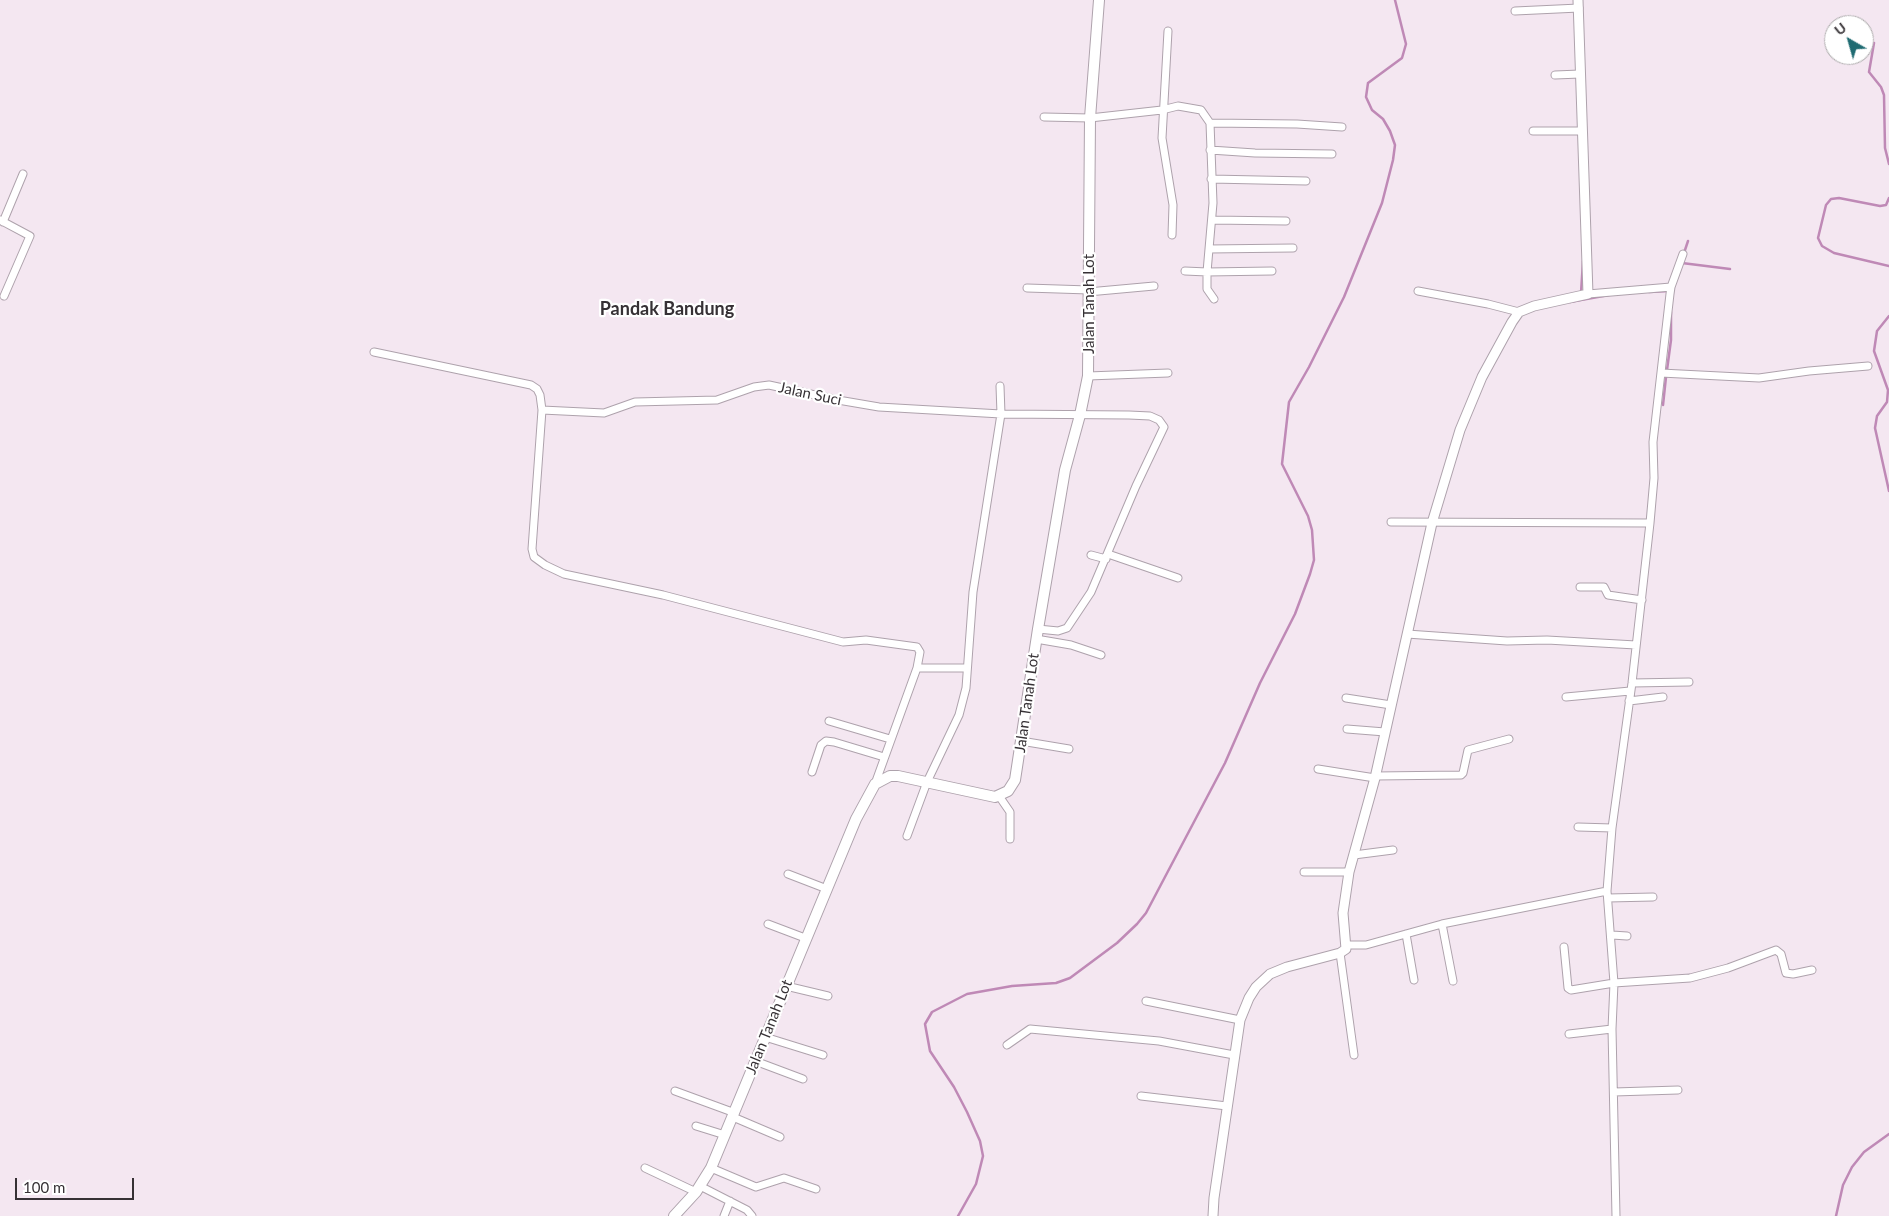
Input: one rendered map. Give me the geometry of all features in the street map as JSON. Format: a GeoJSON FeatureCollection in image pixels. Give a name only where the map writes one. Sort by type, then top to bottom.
{"type":"FeatureCollection","features":[{"type":"Feature","properties":{"kind":"main road","name":"Jalan Tanah Lot"},"geometry":{"type":"LineString","coordinates":[[1000,796],[1008,791],[1013,784],[1065,470],[1088,376],[1090,118],[1099,0]]}},
{"type":"Feature","properties":{"kind":"main road"},"geometry":{"type":"LineString","coordinates":[[875,784],[890,776],[898,776],[992,797],[1000,796]]}},
{"type":"Feature","properties":{"kind":"main road","name":"Jalan Tanah Lot"},"geometry":{"type":"LineString","coordinates":[[674,1216],[698,1189],[711,1168],[805,938],[856,819],[875,784]]}},
{"type":"Feature","properties":{"kind":"street"},"geometry":{"type":"LineString","coordinates":[[1515,10],[1578,4],[1582,131],[1583,296]]}},
{"type":"Feature","properties":{"kind":"street"},"geometry":{"type":"LineString","coordinates":[[1168,31],[1162,110],[1162,138],[1173,206],[1172,236]]}},
{"type":"Feature","properties":{"kind":"street"},"geometry":{"type":"LineString","coordinates":[[1555,75],[1580,74]]}},
{"type":"Feature","properties":{"kind":"street"},"geometry":{"type":"LineString","coordinates":[[1044,117],[1090,118],[1162,110],[1178,106],[1199,108],[1205,114],[1210,123],[1212,220],[1207,289],[1214,299]]}},
{"type":"Feature","properties":{"kind":"street"},"geometry":{"type":"LineString","coordinates":[[1210,123],[1297,124],[1342,127]]}},
{"type":"Feature","properties":{"kind":"street"},"geometry":{"type":"LineString","coordinates":[[1533,132],[1582,131]]}},
{"type":"Feature","properties":{"kind":"street"},"geometry":{"type":"LineString","coordinates":[[1210,150],[1255,153],[1332,154]]}},
{"type":"Feature","properties":{"kind":"street"},"geometry":{"type":"LineString","coordinates":[[4,296],[30,236],[2,221],[23,174]]}},
{"type":"Feature","properties":{"kind":"street"},"geometry":{"type":"LineString","coordinates":[[1211,179],[1306,181]]}},
{"type":"Feature","properties":{"kind":"street"},"geometry":{"type":"LineString","coordinates":[[1212,220],[1286,221]]}},
{"type":"Feature","properties":{"kind":"street"},"geometry":{"type":"LineString","coordinates":[[1210,249],[1293,248]]}},
{"type":"Feature","properties":{"kind":"street"},"geometry":{"type":"LineString","coordinates":[[1616,1216],[1612,1029],[1614,983],[1612,936],[1607,895],[1612,828],[1642,600],[1654,478],[1653,442],[1670,290],[1683,254]]}},
{"type":"Feature","properties":{"kind":"street"},"geometry":{"type":"LineString","coordinates":[[1185,271],[1272,271]]}},
{"type":"Feature","properties":{"kind":"street"},"geometry":{"type":"LineString","coordinates":[[1027,288],[1088,291],[1154,286]]}},
{"type":"Feature","properties":{"kind":"street"},"geometry":{"type":"LineString","coordinates":[[1213,1216],[1234,1055],[1240,1020],[1249,998],[1263,978],[1288,967],[1340,953],[1346,949],[1343,913],[1349,872],[1375,777],[1390,705],[1460,430],[1482,377],[1519,312],[1534,306],[1583,296],[1670,290]]}},
{"type":"Feature","properties":{"kind":"street"},"geometry":{"type":"LineString","coordinates":[[1418,291],[1488,304],[1519,312]]}},
{"type":"Feature","properties":{"kind":"street"},"geometry":{"type":"LineString","coordinates":[[374,352],[531,385],[537,388],[542,410],[532,549],[534,557],[538,561],[564,574],[663,595],[844,642],[866,640],[917,647],[920,652],[917,668],[875,784]]}},
{"type":"Feature","properties":{"kind":"street"},"geometry":{"type":"LineString","coordinates":[[1661,373],[1759,378],[1868,366]]}},
{"type":"Feature","properties":{"kind":"street"},"geometry":{"type":"LineString","coordinates":[[1088,376],[1168,373]]}},
{"type":"Feature","properties":{"kind":"street","name":"Jalan Suci"},"geometry":{"type":"LineString","coordinates":[[542,410],[604,412],[634,402],[717,400],[754,387],[769,385],[879,407],[1002,414],[1150,416],[1159,420],[1164,427],[1136,486],[1107,557]]}},
{"type":"Feature","properties":{"kind":"street"},"geometry":{"type":"LineString","coordinates":[[908,836],[927,782],[959,715],[966,688],[973,592],[1002,414],[1000,386]]}},
{"type":"Feature","properties":{"kind":"street"},"geometry":{"type":"LineString","coordinates":[[1391,522],[1650,523]]}},
{"type":"Feature","properties":{"kind":"street"},"geometry":{"type":"LineString","coordinates":[[1091,555],[1107,557],[1178,578]]}},
{"type":"Feature","properties":{"kind":"street"},"geometry":{"type":"LineString","coordinates":[[1037,634],[1067,628],[1092,592],[1107,557]]}},
{"type":"Feature","properties":{"kind":"street"},"geometry":{"type":"LineString","coordinates":[[1580,587],[1604,587],[1608,595],[1642,600]]}},
{"type":"Feature","properties":{"kind":"street"},"geometry":{"type":"LineString","coordinates":[[1037,634],[1101,654]]}},
{"type":"Feature","properties":{"kind":"street"},"geometry":{"type":"LineString","coordinates":[[1408,634],[1507,641],[1546,640],[1636,645]]}},
{"type":"Feature","properties":{"kind":"street"},"geometry":{"type":"LineString","coordinates":[[917,668],[966,668]]}},
{"type":"Feature","properties":{"kind":"street"},"geometry":{"type":"LineString","coordinates":[[1632,683],[1689,682]]}},
{"type":"Feature","properties":{"kind":"street"},"geometry":{"type":"LineString","coordinates":[[1566,697],[1630,691]]}},
{"type":"Feature","properties":{"kind":"street"},"geometry":{"type":"LineString","coordinates":[[1629,701],[1663,697]]}},
{"type":"Feature","properties":{"kind":"street"},"geometry":{"type":"LineString","coordinates":[[1346,698],[1390,705]]}},
{"type":"Feature","properties":{"kind":"street"},"geometry":{"type":"LineString","coordinates":[[829,721],[890,739]]}},
{"type":"Feature","properties":{"kind":"street"},"geometry":{"type":"LineString","coordinates":[[1347,728],[1385,732]]}},
{"type":"Feature","properties":{"kind":"street"},"geometry":{"type":"LineString","coordinates":[[1318,768],[1375,777],[1461,775],[1468,750],[1509,739]]}},
{"type":"Feature","properties":{"kind":"street"},"geometry":{"type":"LineString","coordinates":[[812,772],[821,745],[826,741],[884,757]]}},
{"type":"Feature","properties":{"kind":"street"},"geometry":{"type":"LineString","coordinates":[[1021,741],[1069,749]]}},
{"type":"Feature","properties":{"kind":"street"},"geometry":{"type":"LineString","coordinates":[[1000,796],[1010,812],[1010,839]]}},
{"type":"Feature","properties":{"kind":"street"},"geometry":{"type":"LineString","coordinates":[[1578,827],[1612,828]]}},
{"type":"Feature","properties":{"kind":"street"},"geometry":{"type":"LineString","coordinates":[[1354,855],[1393,850]]}},
{"type":"Feature","properties":{"kind":"street"},"geometry":{"type":"LineString","coordinates":[[1304,872],[1349,872]]}},
{"type":"Feature","properties":{"kind":"street"},"geometry":{"type":"LineString","coordinates":[[788,874],[827,889]]}},
{"type":"Feature","properties":{"kind":"street"},"geometry":{"type":"LineString","coordinates":[[1347,945],[1366,945],[1442,924],[1607,895],[1653,897]]}},
{"type":"Feature","properties":{"kind":"street"},"geometry":{"type":"LineString","coordinates":[[768,924],[805,938]]}},
{"type":"Feature","properties":{"kind":"street"},"geometry":{"type":"LineString","coordinates":[[1442,924],[1453,981]]}},
{"type":"Feature","properties":{"kind":"street"},"geometry":{"type":"LineString","coordinates":[[1406,934],[1414,980]]}},
{"type":"Feature","properties":{"kind":"street"},"geometry":{"type":"LineString","coordinates":[[1612,936],[1627,936]]}},
{"type":"Feature","properties":{"kind":"street"},"geometry":{"type":"LineString","coordinates":[[1564,947],[1569,989],[1572,990],[1614,983],[1690,978],[1728,968],[1776,950],[1781,954],[1786,973],[1793,974],[1812,970]]}},
{"type":"Feature","properties":{"kind":"street"},"geometry":{"type":"LineString","coordinates":[[1340,953],[1354,1055]]}},
{"type":"Feature","properties":{"kind":"street"},"geometry":{"type":"LineString","coordinates":[[786,986],[828,996]]}},
{"type":"Feature","properties":{"kind":"street"},"geometry":{"type":"LineString","coordinates":[[1146,1001],[1240,1020]]}},
{"type":"Feature","properties":{"kind":"street"},"geometry":{"type":"LineString","coordinates":[[1007,1045],[1030,1029],[1159,1041],[1234,1055]]}},
{"type":"Feature","properties":{"kind":"street"},"geometry":{"type":"LineString","coordinates":[[1569,1034],[1612,1029]]}},
{"type":"Feature","properties":{"kind":"street"},"geometry":{"type":"LineString","coordinates":[[765,1037],[823,1055]]}},
{"type":"Feature","properties":{"kind":"street"},"geometry":{"type":"LineString","coordinates":[[755,1061],[803,1079]]}},
{"type":"Feature","properties":{"kind":"street"},"geometry":{"type":"LineString","coordinates":[[1614,1092],[1678,1090]]}},
{"type":"Feature","properties":{"kind":"street"},"geometry":{"type":"LineString","coordinates":[[675,1091],[734,1115],[780,1138]]}},
{"type":"Feature","properties":{"kind":"street"},"geometry":{"type":"LineString","coordinates":[[1141,1096],[1227,1106]]}},
{"type":"Feature","properties":{"kind":"street"},"geometry":{"type":"LineString","coordinates":[[696,1126],[725,1135]]}},
{"type":"Feature","properties":{"kind":"street"},"geometry":{"type":"LineString","coordinates":[[645,1168],[730,1201],[747,1210],[752,1216]]}},
{"type":"Feature","properties":{"kind":"street"},"geometry":{"type":"LineString","coordinates":[[711,1168],[756,1187],[784,1178],[816,1189]]}},
{"type":"Feature","properties":{"kind":"street"},"geometry":{"type":"LineString","coordinates":[[724,1216],[730,1201]]}},
{"type":"Feature","properties":{"kind":"waterway"},"geometry":{"type":"LineString","coordinates":[[958,1216],[976,1184],[983,1156],[980,1141],[967,1112],[954,1087],[930,1051],[925,1024],[932,1012],[967,994],[1012,986],[1056,983],[1070,978],[1117,943],[1137,924],[1146,913],[1225,763],[1260,683],[1295,614],[1310,574],[1314,560],[1312,530],[1308,516],[1282,464],[1289,402],[1344,297],[1382,203],[1395,145],[1383,119],[1372,110],[1366,97],[1368,83],[1402,58],[1406,44],[1395,0]]}},
{"type":"Feature","properties":{"kind":"waterway"},"geometry":{"type":"LineString","coordinates":[[1870,65],[1869,72],[1881,87],[1884,95],[1885,148],[1889,164]]}},
{"type":"Feature","properties":{"kind":"waterway"},"geometry":{"type":"LineString","coordinates":[[1889,198],[1886,205],[1880,206],[1839,198],[1831,199],[1826,205],[1818,238],[1822,246],[1834,253],[1889,266]]}},
{"type":"Feature","properties":{"kind":"waterway"},"geometry":{"type":"LineString","coordinates":[[1684,253],[1688,241]]}},
{"type":"Feature","properties":{"kind":"waterway"},"geometry":{"type":"LineString","coordinates":[[1581,293],[1583,261]]}},
{"type":"Feature","properties":{"kind":"waterway"},"geometry":{"type":"LineString","coordinates":[[1682,263],[1730,269]]}},
{"type":"Feature","properties":{"kind":"waterway"},"geometry":{"type":"LineString","coordinates":[[1649,292],[1669,291]]}},
{"type":"Feature","properties":{"kind":"waterway"},"geometry":{"type":"LineString","coordinates":[[1581,299],[1609,295]]}},
{"type":"Feature","properties":{"kind":"waterway"},"geometry":{"type":"LineString","coordinates":[[1570,302],[1581,300]]}},
{"type":"Feature","properties":{"kind":"waterway"},"geometry":{"type":"LineString","coordinates":[[1667,370],[1671,340],[1671,312]]}},
{"type":"Feature","properties":{"kind":"waterway"},"geometry":{"type":"LineString","coordinates":[[1889,316],[1877,331],[1874,351],[1888,390],[1887,402],[1877,416],[1875,428],[1889,491]]}},
{"type":"Feature","properties":{"kind":"waterway"},"geometry":{"type":"LineString","coordinates":[[1663,405],[1666,377]]}},
{"type":"Feature","properties":{"kind":"waterway"},"geometry":{"type":"LineString","coordinates":[[1836,1216],[1843,1185],[1852,1167],[1864,1152],[1889,1134]]}},
{"type":"Feature","properties":{"kind":"district","name":"Pandak Bandung"},"geometry":{"type":"Point","coordinates":[667,309]}}]}
